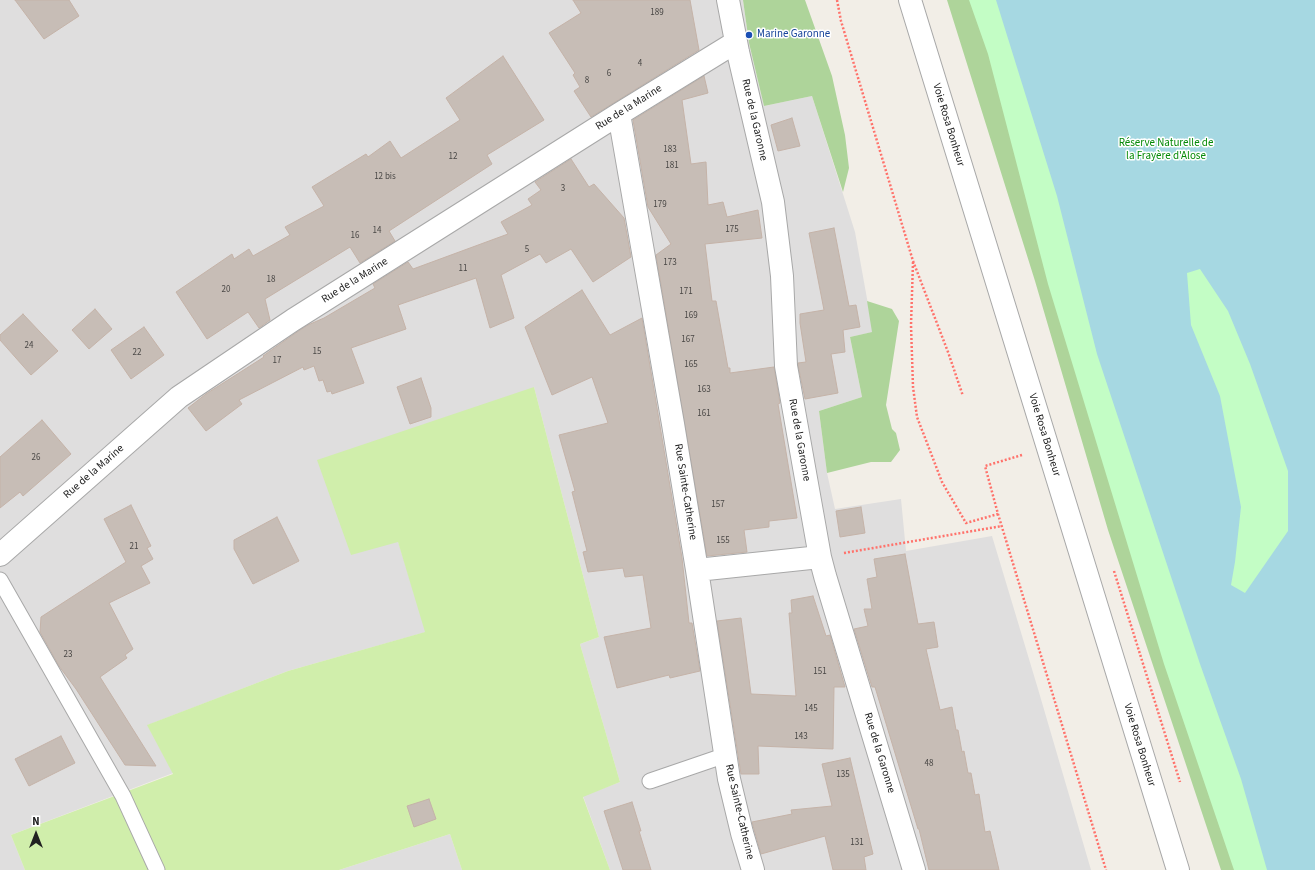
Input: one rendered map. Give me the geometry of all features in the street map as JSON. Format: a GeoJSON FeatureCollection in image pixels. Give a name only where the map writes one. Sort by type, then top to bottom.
{"type":"FeatureCollection","features":[{"type":"Feature","properties":{"kind":"street","name":"Rue de la Garonne"},"geometry":{"type":"LineString","coordinates":[[728,0],[736,42],[773,202],[782,276],[786,366],[824,576],[914,870]]}},
{"type":"Feature","properties":{"kind":"street","name":"Voie Rosa Bonheur"},"geometry":{"type":"LineString","coordinates":[[910,0],[1178,870]]}},
{"type":"Feature","properties":{"kind":"street","name":"Rue de la Marine"},"geometry":{"type":"LineString","coordinates":[[0,555],[179,397],[293,320],[736,42]]}},
{"type":"Feature","properties":{"kind":"street","name":"Rue Sainte-Catherine"},"geometry":{"type":"LineString","coordinates":[[620,114],[697,570],[729,778],[742,833],[753,870]]}},
{"type":"Feature","properties":{"kind":"street"},"geometry":{"type":"LineString","coordinates":[[697,570],[820,557]]}},
{"type":"Feature","properties":{"kind":"lane"},"geometry":{"type":"LineString","coordinates":[[0,580],[123,796],[157,870]]}},
{"type":"Feature","properties":{"kind":"lane"},"geometry":{"type":"LineString","coordinates":[[650,781],[726,755]]}},
{"type":"Feature","properties":{"kind":"path"},"geometry":{"type":"LineString","coordinates":[[837,0],[841,21],[913,261],[948,352],[963,396]]}},
{"type":"Feature","properties":{"kind":"path"},"geometry":{"type":"LineString","coordinates":[[913,261],[911,325],[913,387],[916,417],[942,482],[966,523],[998,514]]}},
{"type":"Feature","properties":{"kind":"path"},"geometry":{"type":"LineString","coordinates":[[1022,455],[985,466],[998,514],[1106,870]]}},
{"type":"Feature","properties":{"kind":"path"},"geometry":{"type":"LineString","coordinates":[[820,557],[1002,526]]}},
{"type":"Feature","properties":{"kind":"shaded area"},"geometry":{"type":"Polygon","coordinates":[[[0,0],[743,0],[749,43],[764,106],[812,96],[855,232],[873,332],[850,337],[862,397],[819,411],[827,473],[835,509],[901,499],[906,551],[992,536],[1091,870],[610,870],[583,796],[620,782],[580,644],[599,637],[534,387],[398,541],[426,632],[288,671],[148,725],[173,773],[11,835],[25,870],[0,870],[0,0]]]}},
{"type":"Feature","properties":{"kind":"shaded area"},"geometry":{"type":"Polygon","coordinates":[[[450,834],[462,870],[339,870],[450,834]]]}},
{"type":"Feature","properties":{"kind":"green space"},"geometry":{"type":"Polygon","coordinates":[[[743,0],[805,0],[832,76],[845,135],[849,168],[843,192],[812,96],[764,106],[749,43],[743,0]]]}},
{"type":"Feature","properties":{"kind":"green space"},"geometry":{"type":"Polygon","coordinates":[[[947,0],[996,0],[1267,870],[1221,870],[1108,530],[1035,281],[947,0]]]}},
{"type":"Feature","properties":{"kind":"green space","name":"Réserve Naturelle de la Frayère d'Alose"},"geometry":{"type":"Polygon","coordinates":[[[969,0],[1315,0],[1315,870],[1234,870],[1164,664],[1048,284],[988,54],[969,0]]]}},
{"type":"Feature","properties":{"kind":"green space"},"geometry":{"type":"Polygon","coordinates":[[[867,301],[892,309],[899,321],[886,405],[892,429],[896,433],[900,450],[891,462],[871,462],[827,473],[819,411],[862,397],[850,337],[872,332],[867,301]]]}},
{"type":"Feature","properties":{"kind":"green space"},"geometry":{"type":"Polygon","coordinates":[[[534,387],[599,637],[580,644],[620,782],[583,797],[610,870],[462,870],[450,834],[339,870],[25,870],[11,835],[173,774],[147,725],[288,671],[425,632],[398,542],[351,555],[317,460],[534,387]]]}},
{"type":"Feature","properties":{"kind":"water","name":"Réserve Naturelle de la Frayère d'Alose"},"geometry":{"type":"Polygon","coordinates":[[[996,0],[1315,0],[1315,870],[1267,870],[1241,779],[1200,664],[1097,354],[1057,196],[996,0]],[[1200,269],[1187,273],[1191,325],[1220,396],[1241,507],[1231,585],[1245,593],[1288,531],[1288,471],[1250,364],[1228,311],[1200,269]]]}},
{"type":"Feature","properties":{"kind":"building"},"geometry":{"type":"Polygon","coordinates":[[[15,0],[69,0],[79,16],[44,39],[15,0]]]}},
{"type":"Feature","properties":{"kind":"building"},"geometry":{"type":"Polygon","coordinates":[[[573,0],[690,0],[699,50],[591,117],[574,91],[580,87],[573,75],[575,73],[549,33],[581,13],[573,0]]]}},
{"type":"Feature","properties":{"kind":"building"},"geometry":{"type":"Polygon","coordinates":[[[503,56],[544,120],[487,155],[492,164],[389,231],[395,241],[360,263],[350,247],[265,299],[270,320],[259,328],[248,312],[207,339],[176,292],[232,254],[234,259],[249,249],[253,256],[290,235],[285,227],[324,206],[312,187],[366,154],[368,157],[390,141],[401,158],[460,120],[446,98],[503,56]]]}},
{"type":"Feature","properties":{"kind":"building"},"geometry":{"type":"Polygon","coordinates":[[[704,76],[708,93],[682,100],[691,164],[706,162],[708,205],[723,202],[727,217],[758,210],[762,238],[705,244],[712,301],[716,301],[730,373],[774,367],[780,403],[778,404],[797,518],[769,521],[769,527],[744,530],[747,552],[707,556],[656,255],[671,244],[648,207],[633,120],[704,76]]]}},
{"type":"Feature","properties":{"kind":"building"},"geometry":{"type":"Polygon","coordinates":[[[792,118],[800,146],[778,151],[771,125],[792,118]]]}},
{"type":"Feature","properties":{"kind":"building"},"geometry":{"type":"Polygon","coordinates":[[[571,159],[589,187],[594,184],[624,218],[631,257],[593,282],[571,249],[546,263],[540,254],[501,275],[514,318],[490,328],[476,278],[398,305],[406,329],[351,348],[364,383],[332,394],[331,391],[327,392],[323,380],[319,381],[314,366],[304,370],[303,367],[239,400],[242,404],[206,431],[188,408],[206,394],[264,357],[263,356],[300,330],[324,318],[375,288],[373,284],[408,262],[413,269],[508,234],[501,222],[532,205],[528,199],[541,190],[535,182],[571,159]]]}},
{"type":"Feature","properties":{"kind":"building"},"geometry":{"type":"Polygon","coordinates":[[[834,228],[849,306],[856,305],[860,327],[843,330],[845,352],[831,354],[838,393],[805,399],[798,365],[798,363],[806,362],[800,314],[824,310],[809,233],[834,228]]]}},
{"type":"Feature","properties":{"kind":"building"},"geometry":{"type":"Polygon","coordinates":[[[582,290],[610,335],[642,318],[682,558],[689,623],[692,623],[700,671],[670,678],[669,675],[617,688],[604,637],[651,628],[643,575],[625,577],[623,568],[588,572],[583,552],[587,551],[572,492],[575,491],[559,435],[608,423],[592,377],[552,395],[525,327],[582,290]]]}},
{"type":"Feature","properties":{"kind":"building"},"geometry":{"type":"Polygon","coordinates":[[[95,309],[112,329],[89,349],[72,330],[95,309]]]}},
{"type":"Feature","properties":{"kind":"building"},"geometry":{"type":"Polygon","coordinates":[[[23,314],[58,351],[31,375],[0,340],[0,335],[23,314]]]}},
{"type":"Feature","properties":{"kind":"building"},"geometry":{"type":"Polygon","coordinates":[[[144,327],[164,355],[131,379],[111,350],[144,327]]]}},
{"type":"Feature","properties":{"kind":"building"},"geometry":{"type":"Polygon","coordinates":[[[421,378],[431,408],[431,417],[410,424],[397,387],[421,378]]]}},
{"type":"Feature","properties":{"kind":"building"},"geometry":{"type":"Polygon","coordinates":[[[42,420],[71,454],[23,496],[20,492],[0,508],[0,457],[42,420]]]}},
{"type":"Feature","properties":{"kind":"building"},"geometry":{"type":"Polygon","coordinates":[[[131,505],[151,546],[147,548],[153,559],[141,566],[150,583],[109,603],[133,649],[125,655],[127,658],[100,677],[156,766],[125,765],[76,689],[59,666],[40,632],[41,617],[126,562],[104,519],[131,505]]]}},
{"type":"Feature","properties":{"kind":"building"},"geometry":{"type":"Polygon","coordinates":[[[861,507],[865,533],[840,537],[836,511],[861,507]]]}},
{"type":"Feature","properties":{"kind":"building"},"geometry":{"type":"Polygon","coordinates":[[[277,517],[299,561],[253,584],[234,549],[234,540],[277,517]]]}},
{"type":"Feature","properties":{"kind":"building"},"geometry":{"type":"Polygon","coordinates":[[[905,554],[918,624],[934,622],[938,647],[926,649],[940,710],[952,707],[956,730],[958,730],[962,752],[964,751],[968,773],[971,773],[975,795],[979,794],[985,832],[990,831],[999,870],[929,870],[919,829],[875,687],[872,687],[854,629],[868,626],[864,609],[872,609],[867,579],[877,577],[874,559],[905,554]]]}},
{"type":"Feature","properties":{"kind":"building"},"geometry":{"type":"Polygon","coordinates":[[[813,596],[826,636],[830,635],[845,687],[834,687],[833,749],[758,746],[759,774],[741,774],[717,621],[741,618],[751,694],[796,696],[789,613],[792,613],[791,600],[813,596]]]}},
{"type":"Feature","properties":{"kind":"building"},"geometry":{"type":"Polygon","coordinates":[[[61,736],[75,763],[29,786],[15,759],[61,736]]]}},
{"type":"Feature","properties":{"kind":"building"},"geometry":{"type":"Polygon","coordinates":[[[850,758],[873,854],[864,857],[866,870],[833,870],[825,836],[761,854],[752,822],[792,814],[791,810],[832,806],[822,764],[850,758]]]}},
{"type":"Feature","properties":{"kind":"building"},"geometry":{"type":"Polygon","coordinates":[[[429,799],[436,819],[414,827],[407,806],[429,799]]]}},
{"type":"Feature","properties":{"kind":"building"},"geometry":{"type":"Polygon","coordinates":[[[632,802],[651,870],[623,870],[604,811],[632,802]]]}},
{"type":"Feature","properties":{"kind":"place","name":"Marine Garonne"},"geometry":{"type":"Point","coordinates":[749,35]}}]}
